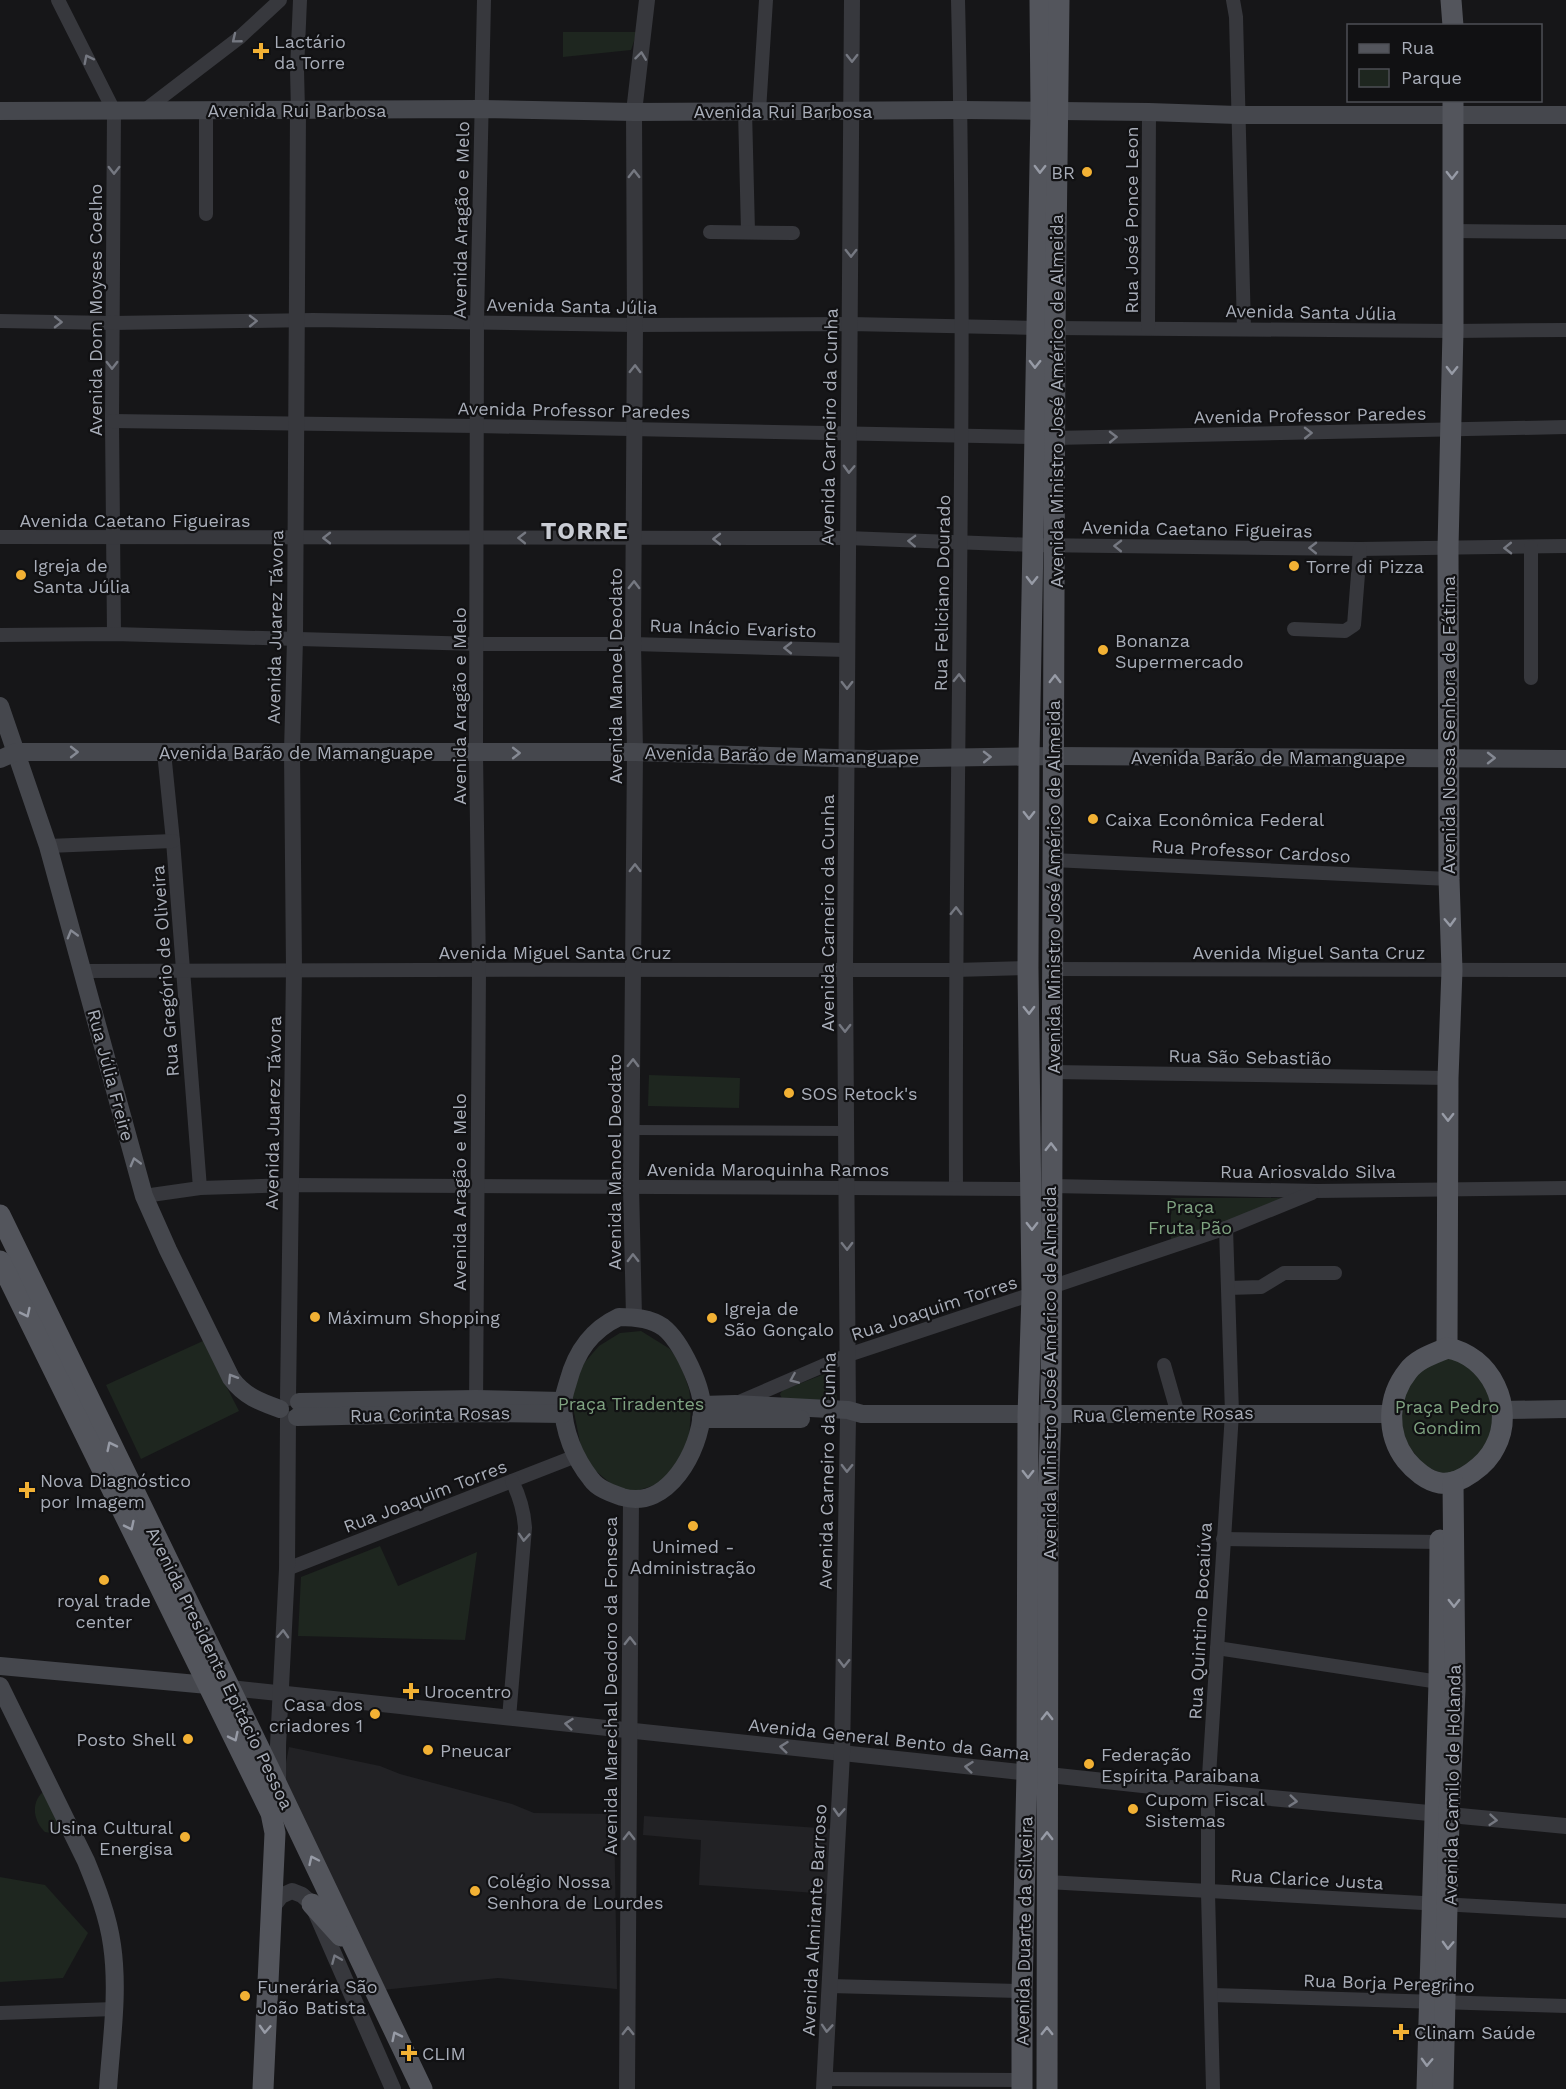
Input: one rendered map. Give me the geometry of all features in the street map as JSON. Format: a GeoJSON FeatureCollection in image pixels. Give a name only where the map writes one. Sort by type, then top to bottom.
{"type":"FeatureCollection","features":[{"type":"Feature","properties":{"kind":"main road","name":"Avenida Ministro José Américo de Almeida"},"geometry":{"type":"LineString","coordinates":[[1040,0],[1050,111]]}},
{"type":"Feature","properties":{"kind":"main road","name":"Avenida Ministro José Américo de Almeida"},"geometry":{"type":"LineString","coordinates":[[1037,1773],[1051,1415],[1041,1290],[1041,1187],[1028,968],[1029,757],[1033,545],[1044,437],[1050,111],[1059,0]]}},
{"type":"Feature","properties":{"kind":"main road"},"geometry":{"type":"LineString","coordinates":[[1451,0],[1453,24]]}},
{"type":"Feature","properties":{"kind":"main road","name":"Avenida Rui Barbosa"},"geometry":{"type":"LineString","coordinates":[[0,111],[961,110],[1237,115],[1453,108],[1566,115]]}},
{"type":"Feature","properties":{"kind":"main road","name":"Avenida Nossa Senhora de Fátima"},"geometry":{"type":"LineString","coordinates":[[1447,1348],[1448,1078],[1452,970],[1449,879],[1448,548],[1453,331],[1453,108]]}},
{"type":"Feature","properties":{"kind":"main road","name":"Avenida Ministro José Américo de Almeida"},"geometry":{"type":"LineString","coordinates":[[1041,1187],[1052,1072],[1055,756],[1055,545],[1044,437]]}},
{"type":"Feature","properties":{"kind":"main road","name":"Rua Júlia Freire"},"geometry":{"type":"LineString","coordinates":[[0,706],[8,755],[48,846],[144,1196],[231,1378],[240,1390],[248,1395],[290,1409]]}},
{"type":"Feature","properties":{"kind":"main road","name":"Avenida Barão de Mamanguape"},"geometry":{"type":"LineString","coordinates":[[8,755],[292,751],[635,752],[847,759],[1055,756],[1566,759]]}},
{"type":"Feature","properties":{"kind":"main road","name":"Avenida Presidente Epitácio Pessoa"},"geometry":{"type":"LineString","coordinates":[[0,1215],[422,2089]]}},
{"type":"Feature","properties":{"kind":"main road","name":"Avenida Presidente Epitácio Pessoa"},"geometry":{"type":"LineString","coordinates":[[0,1261],[271,1813],[275,1833],[263,2089]]}},
{"type":"Feature","properties":{"kind":"main road","name":"Avenida Ministro José Américo de Almeida"},"geometry":{"type":"LineString","coordinates":[[1037,1773],[1028,1415],[1041,1290]]}},
{"type":"Feature","properties":{"kind":"main road"},"geometry":{"type":"LineString","coordinates":[[619,1317],[634,1317],[649,1320],[663,1327],[673,1338],[694,1377],[701,1412],[695,1448],[680,1473],[663,1489],[648,1496],[631,1499],[611,1493],[595,1484],[576,1456],[568,1434],[563,1407],[570,1371],[581,1348],[607,1323],[619,1317]]}},
{"type":"Feature","properties":{"kind":"main road"},"geometry":{"type":"LineString","coordinates":[[1447,1348],[1458,1350],[1469,1356],[1488,1371],[1497,1391],[1502,1415],[1500,1436],[1489,1457],[1472,1472],[1446,1482],[1417,1472],[1403,1456],[1394,1436],[1391,1414],[1396,1392],[1408,1370],[1425,1357],[1447,1348]]}},
{"type":"Feature","properties":{"kind":"main road","name":"Rua Clemente Rosas"},"geometry":{"type":"LineString","coordinates":[[701,1412],[735,1404],[853,1414]]}},
{"type":"Feature","properties":{"kind":"main road","name":"Rua Corinta Rosas"},"geometry":{"type":"LineString","coordinates":[[290,1409],[563,1407]]}},
{"type":"Feature","properties":{"kind":"main road"},"geometry":{"type":"LineString","coordinates":[[1502,1415],[1566,1409]]}},
{"type":"Feature","properties":{"kind":"main road","name":"Rua Clemente Rosas"},"geometry":{"type":"LineString","coordinates":[[701,1412],[1028,1415],[1391,1414]]}},
{"type":"Feature","properties":{"kind":"main road"},"geometry":{"type":"LineString","coordinates":[[1502,1415],[1566,1421]]}},
{"type":"Feature","properties":{"kind":"main road","name":"Avenida Camilo de Holanda"},"geometry":{"type":"LineString","coordinates":[[1443,2089],[1438,2002],[1442,1816],[1438,1682],[1440,1542],[1446,1482]]}},
{"type":"Feature","properties":{"kind":"main road","name":"Avenida Camilo de Holanda"},"geometry":{"type":"LineString","coordinates":[[1442,1816],[1455,1690],[1446,1482]]}},
{"type":"Feature","properties":{"kind":"main road"},"geometry":{"type":"LineString","coordinates":[[0,1666],[208,1685]]}},
{"type":"Feature","properties":{"kind":"main road"},"geometry":{"type":"LineString","coordinates":[[0,1686],[98,1890],[118,1965],[108,2089]]}},
{"type":"Feature","properties":{"kind":"main road","name":"Avenida Duarte da Silveira"},"geometry":{"type":"LineString","coordinates":[[1037,1773],[1047,1882],[1047,2089]]}},
{"type":"Feature","properties":{"kind":"main road","name":"Avenida Duarte da Silveira"},"geometry":{"type":"LineString","coordinates":[[1022,2085],[1022,1991],[1037,1773]]}},
{"type":"Feature","properties":{"kind":"main road"},"geometry":{"type":"LineString","coordinates":[[312,1904],[358,1954]]}},
{"type":"Feature","properties":{"kind":"main road","name":"Avenida Camilo de Holanda"},"geometry":{"type":"LineString","coordinates":[[1427,2089],[1438,2002]]}},
{"type":"Feature","properties":{"kind":"street","name":"Avenida Dom Moyses Coelho"},"geometry":{"type":"LineString","coordinates":[[58,0],[114,111],[112,323],[114,634]]}},
{"type":"Feature","properties":{"kind":"street"},"geometry":{"type":"LineString","coordinates":[[145,110],[239,38],[280,0]]}},
{"type":"Feature","properties":{"kind":"street","name":"Avenida Juarez Távora"},"geometry":{"type":"LineString","coordinates":[[278,1787],[290,1409],[294,969],[292,751],[296,538],[297,70],[300,0]]}},
{"type":"Feature","properties":{"kind":"street","name":"Avenida Aragão e Melo"},"geometry":{"type":"LineString","coordinates":[[476,1406],[476,1185],[480,971],[476,753],[477,322],[484,0]]}},
{"type":"Feature","properties":{"kind":"street","name":"Avenida Manoel Deodato"},"geometry":{"type":"LineString","coordinates":[[634,1317],[631,1186],[635,752],[633,644],[634,112],[647,0]]}},
{"type":"Feature","properties":{"kind":"street"},"geometry":{"type":"LineString","coordinates":[[748,232],[752,111],[766,0]]}},
{"type":"Feature","properties":{"kind":"street","name":"Avenida Carneiro da Cunha"},"geometry":{"type":"LineString","coordinates":[[842,1754],[853,1414],[848,1355],[845,970],[852,0]]}},
{"type":"Feature","properties":{"kind":"street","name":"Rua Feliciano Dourado"},"geometry":{"type":"LineString","coordinates":[[957,1187],[955,970],[963,327],[958,0]]}},
{"type":"Feature","properties":{"kind":"street"},"geometry":{"type":"LineString","coordinates":[[1233,0],[1236,17],[1244,329]]}},
{"type":"Feature","properties":{"kind":"street"},"geometry":{"type":"LineString","coordinates":[[206,110],[206,214]]}},
{"type":"Feature","properties":{"kind":"street","name":"Rua José Ponce Leon"},"geometry":{"type":"LineString","coordinates":[[1148,328],[1149,112]]}},
{"type":"Feature","properties":{"kind":"street"},"geometry":{"type":"LineString","coordinates":[[1452,231],[1566,232]]}},
{"type":"Feature","properties":{"kind":"street"},"geometry":{"type":"LineString","coordinates":[[710,232],[793,233]]}},
{"type":"Feature","properties":{"kind":"street","name":"Avenida Santa Júlia"},"geometry":{"type":"LineString","coordinates":[[0,321],[477,322],[635,326],[850,324],[1045,328],[1566,330]]}},
{"type":"Feature","properties":{"kind":"street","name":"Avenida Professor Paredes"},"geometry":{"type":"LineString","coordinates":[[112,422],[296,423],[1044,437],[1566,427]]}},
{"type":"Feature","properties":{"kind":"street","name":"Avenida Caetano Figueiras"},"geometry":{"type":"LineString","coordinates":[[0,537],[847,538],[1033,545],[1360,549],[1566,546]]}},
{"type":"Feature","properties":{"kind":"street"},"geometry":{"type":"LineString","coordinates":[[1531,547],[1531,678]]}},
{"type":"Feature","properties":{"kind":"street"},"geometry":{"type":"LineString","coordinates":[[1294,629],[1345,631],[1354,625],[1360,549]]}},
{"type":"Feature","properties":{"kind":"street","name":"Rua Inácio Evaristo"},"geometry":{"type":"LineString","coordinates":[[0,635],[114,634],[478,644],[633,644],[846,650]]}},
{"type":"Feature","properties":{"kind":"street","name":"Rua Gregório de Oliveira"},"geometry":{"type":"LineString","coordinates":[[164,752],[184,970],[200,1188]]}},
{"type":"Feature","properties":{"kind":"street"},"geometry":{"type":"LineString","coordinates":[[48,846],[173,841]]}},
{"type":"Feature","properties":{"kind":"street","name":"Rua Professor Cardoso"},"geometry":{"type":"LineString","coordinates":[[1053,860],[1449,879]]}},
{"type":"Feature","properties":{"kind":"street","name":"Avenida Miguel Santa Cruz"},"geometry":{"type":"LineString","coordinates":[[83,971],[1028,968]]}},
{"type":"Feature","properties":{"kind":"street","name":"Avenida Miguel Santa Cruz"},"geometry":{"type":"LineString","coordinates":[[1052,969],[1566,970]]}},
{"type":"Feature","properties":{"kind":"street","name":"Rua São Sebastião"},"geometry":{"type":"LineString","coordinates":[[1052,1072],[1448,1078]]}},
{"type":"Feature","properties":{"kind":"street"},"geometry":{"type":"LineString","coordinates":[[632,1130],[846,1131]]}},
{"type":"Feature","properties":{"kind":"street","name":"Avenida Maroquinha Ramos"},"geometry":{"type":"LineString","coordinates":[[144,1196],[200,1188],[292,1185],[1041,1187]]}},
{"type":"Feature","properties":{"kind":"street","name":"Rua Ariosvaldo Silva"},"geometry":{"type":"LineString","coordinates":[[1041,1187],[1317,1191],[1566,1188]]}},
{"type":"Feature","properties":{"kind":"street","name":"Rua Joaquim Torres"},"geometry":{"type":"LineString","coordinates":[[848,1355],[1226,1228],[1317,1191]]}},
{"type":"Feature","properties":{"kind":"street","name":"Rua Quintino Bocaiúva"},"geometry":{"type":"LineString","coordinates":[[1213,2089],[1208,1792],[1232,1413],[1226,1228]]}},
{"type":"Feature","properties":{"kind":"street"},"geometry":{"type":"LineString","coordinates":[[1228,1288],[1261,1287],[1284,1273],[1335,1273]]}},
{"type":"Feature","properties":{"kind":"street","name":"Rua Clemente Rosas"},"geometry":{"type":"LineString","coordinates":[[735,1404],[848,1355]]}},
{"type":"Feature","properties":{"kind":"street"},"geometry":{"type":"LineString","coordinates":[[1164,1365],[1178,1414]]}},
{"type":"Feature","properties":{"kind":"street","name":"Rua Joaquim Torres"},"geometry":{"type":"LineString","coordinates":[[286,1569],[576,1456]]}},
{"type":"Feature","properties":{"kind":"street"},"geometry":{"type":"LineString","coordinates":[[509,1718],[525,1528],[524,1512],[512,1481]]}},
{"type":"Feature","properties":{"kind":"street","name":"Avenida Marechal Deodoro da Fonseca"},"geometry":{"type":"LineString","coordinates":[[627,2089],[631,1499]]}},
{"type":"Feature","properties":{"kind":"street"},"geometry":{"type":"LineString","coordinates":[[1223,1539],[1440,1542]]}},
{"type":"Feature","properties":{"kind":"street"},"geometry":{"type":"LineString","coordinates":[[1217,1648],[1438,1682]]}},
{"type":"Feature","properties":{"kind":"street","name":"Avenida General Bento da Gama"},"geometry":{"type":"LineString","coordinates":[[208,1685],[842,1754],[1442,1816],[1566,1826]]}},
{"type":"Feature","properties":{"kind":"street","name":"Avenida Almirante Barroso"},"geometry":{"type":"LineString","coordinates":[[824,2084],[842,1754]]}},
{"type":"Feature","properties":{"kind":"street","name":"Rua Clarice Justa"},"geometry":{"type":"LineString","coordinates":[[1047,1882],[1208,1893],[1566,1911]]}},
{"type":"Feature","properties":{"kind":"street"},"geometry":{"type":"LineString","coordinates":[[272,1908],[281,1896],[292,1891],[302,1895],[312,1904],[393,2089]]}},
{"type":"Feature","properties":{"kind":"street"},"geometry":{"type":"LineString","coordinates":[[830,1986],[1022,1991]]}},
{"type":"Feature","properties":{"kind":"street","name":"Rua Borja Peregrino"},"geometry":{"type":"LineString","coordinates":[[1212,1995],[1566,2006]]}},
{"type":"Feature","properties":{"kind":"street"},"geometry":{"type":"LineString","coordinates":[[0,2013],[114,2009]]}},
{"type":"Feature","properties":{"kind":"street"},"geometry":{"type":"LineString","coordinates":[[824,2084],[1022,2085]]}},
{"type":"Feature","properties":{"kind":"shaded area","name":"Colégio Nossa Senhora de Lourdes"},"geometry":{"type":"Polygon","coordinates":[[[289,1747],[380,1766],[400,1774],[512,1804],[534,1813],[614,1814],[617,1989],[498,1978],[382,1990],[286,1787],[285,1768],[289,1747]]]}},
{"type":"Feature","properties":{"kind":"shaded area"},"geometry":{"type":"Polygon","coordinates":[[[644,1816],[833,1829],[830,1894],[699,1885],[701,1840],[643,1835],[644,1816]]]}},
{"type":"Feature","properties":{"kind":"green space"},"geometry":{"type":"Polygon","coordinates":[[[563,32],[637,32],[631,50],[563,57],[563,32]]]}},
{"type":"Feature","properties":{"kind":"green space"},"geometry":{"type":"Polygon","coordinates":[[[649,1075],[740,1078],[739,1108],[648,1106],[649,1075]]]}},
{"type":"Feature","properties":{"kind":"green space","name":"Praça Fruta Pão"},"geometry":{"type":"Polygon","coordinates":[[[1171,1198],[1292,1198],[1171,1242],[1171,1198]]]}},
{"type":"Feature","properties":{"kind":"green space","name":"Praça Tiradentes"},"geometry":{"type":"Polygon","coordinates":[[[641,1331],[670,1349],[680,1363],[689,1389],[691,1406],[689,1440],[681,1462],[661,1483],[630,1493],[616,1488],[590,1466],[582,1452],[571,1397],[579,1369],[599,1346],[620,1333],[641,1331]]]}},
{"type":"Feature","properties":{"kind":"green space"},"geometry":{"type":"Polygon","coordinates":[[[203,1341],[239,1411],[141,1459],[106,1385],[203,1341]]]}},
{"type":"Feature","properties":{"kind":"green space","name":"Praça Pedro Gondim"},"geometry":{"type":"Polygon","coordinates":[[[1451,1357],[1477,1371],[1495,1408],[1487,1454],[1457,1474],[1440,1473],[1422,1464],[1398,1425],[1400,1401],[1426,1360],[1451,1357]]]}},
{"type":"Feature","properties":{"kind":"green space"},"geometry":{"type":"Polygon","coordinates":[[[835,1370],[837,1403],[782,1399],[780,1394],[783,1390],[835,1370]]]}},
{"type":"Feature","properties":{"kind":"green space"},"geometry":{"type":"Polygon","coordinates":[[[380,1546],[398,1586],[477,1552],[465,1640],[298,1636],[301,1577],[380,1546]]]}},
{"type":"Feature","properties":{"kind":"green space"},"geometry":{"type":"Polygon","coordinates":[[[43,1792],[64,1835],[45,1832],[38,1823],[35,1807],[36,1801],[43,1792]]]}},
{"type":"Feature","properties":{"kind":"green space"},"geometry":{"type":"Polygon","coordinates":[[[0,1877],[45,1885],[88,1933],[63,1978],[0,1982],[0,1877]]]}},
{"type":"Feature","properties":{"kind":"place","name":"Lactário da Torre"},"geometry":{"type":"Point","coordinates":[261,51]}},
{"type":"Feature","properties":{"kind":"place","name":"BR"},"geometry":{"type":"Point","coordinates":[1087,172]}},
{"type":"Feature","properties":{"kind":"place","name":"Torre di Pizza"},"geometry":{"type":"Point","coordinates":[1294,566]}},
{"type":"Feature","properties":{"kind":"place","name":"Igreja de Santa Júlia"},"geometry":{"type":"Point","coordinates":[21,575]}},
{"type":"Feature","properties":{"kind":"place","name":"Bonanza Supermercado"},"geometry":{"type":"Point","coordinates":[1103,650]}},
{"type":"Feature","properties":{"kind":"place","name":"Caixa Econômica Federal"},"geometry":{"type":"Point","coordinates":[1093,819]}},
{"type":"Feature","properties":{"kind":"place","name":"SOS Retock's"},"geometry":{"type":"Point","coordinates":[789,1093]}},
{"type":"Feature","properties":{"kind":"place","name":"Máximum Shopping"},"geometry":{"type":"Point","coordinates":[315,1317]}},
{"type":"Feature","properties":{"kind":"place","name":"Igreja de São Gonçalo"},"geometry":{"type":"Point","coordinates":[712,1318]}},
{"type":"Feature","properties":{"kind":"place","name":"Nova Diagnóstico por Imagem"},"geometry":{"type":"Point","coordinates":[27,1490]}},
{"type":"Feature","properties":{"kind":"place","name":"Unimed - Administração"},"geometry":{"type":"Point","coordinates":[693,1526]}},
{"type":"Feature","properties":{"kind":"place","name":"royal trade center"},"geometry":{"type":"Point","coordinates":[104,1580]}},
{"type":"Feature","properties":{"kind":"place","name":"Urocentro"},"geometry":{"type":"Point","coordinates":[411,1691]}},
{"type":"Feature","properties":{"kind":"place","name":"Casa dos criadores 1"},"geometry":{"type":"Point","coordinates":[375,1714]}},
{"type":"Feature","properties":{"kind":"place","name":"Posto Shell"},"geometry":{"type":"Point","coordinates":[188,1739]}},
{"type":"Feature","properties":{"kind":"place","name":"Pneucar"},"geometry":{"type":"Point","coordinates":[428,1750]}},
{"type":"Feature","properties":{"kind":"place","name":"Federação Espírita Paraibana"},"geometry":{"type":"Point","coordinates":[1089,1764]}},
{"type":"Feature","properties":{"kind":"place","name":"Cupom Fiscal Sistemas"},"geometry":{"type":"Point","coordinates":[1133,1809]}},
{"type":"Feature","properties":{"kind":"place","name":"Usina Cultural Energisa"},"geometry":{"type":"Point","coordinates":[185,1837]}},
{"type":"Feature","properties":{"kind":"place","name":"Colégio Nossa Senhora de Lourdes"},"geometry":{"type":"Point","coordinates":[475,1891]}},
{"type":"Feature","properties":{"kind":"place","name":"Funerária São João Batista"},"geometry":{"type":"Point","coordinates":[245,1996]}},
{"type":"Feature","properties":{"kind":"place","name":"Clinam Saúde"},"geometry":{"type":"Point","coordinates":[1401,2032]}},
{"type":"Feature","properties":{"kind":"place","name":"CLIM"},"geometry":{"type":"Point","coordinates":[409,2053]}},
{"type":"Feature","properties":{"kind":"district","name":"TORRE"},"geometry":{"type":"Point","coordinates":[585,531]}}]}
